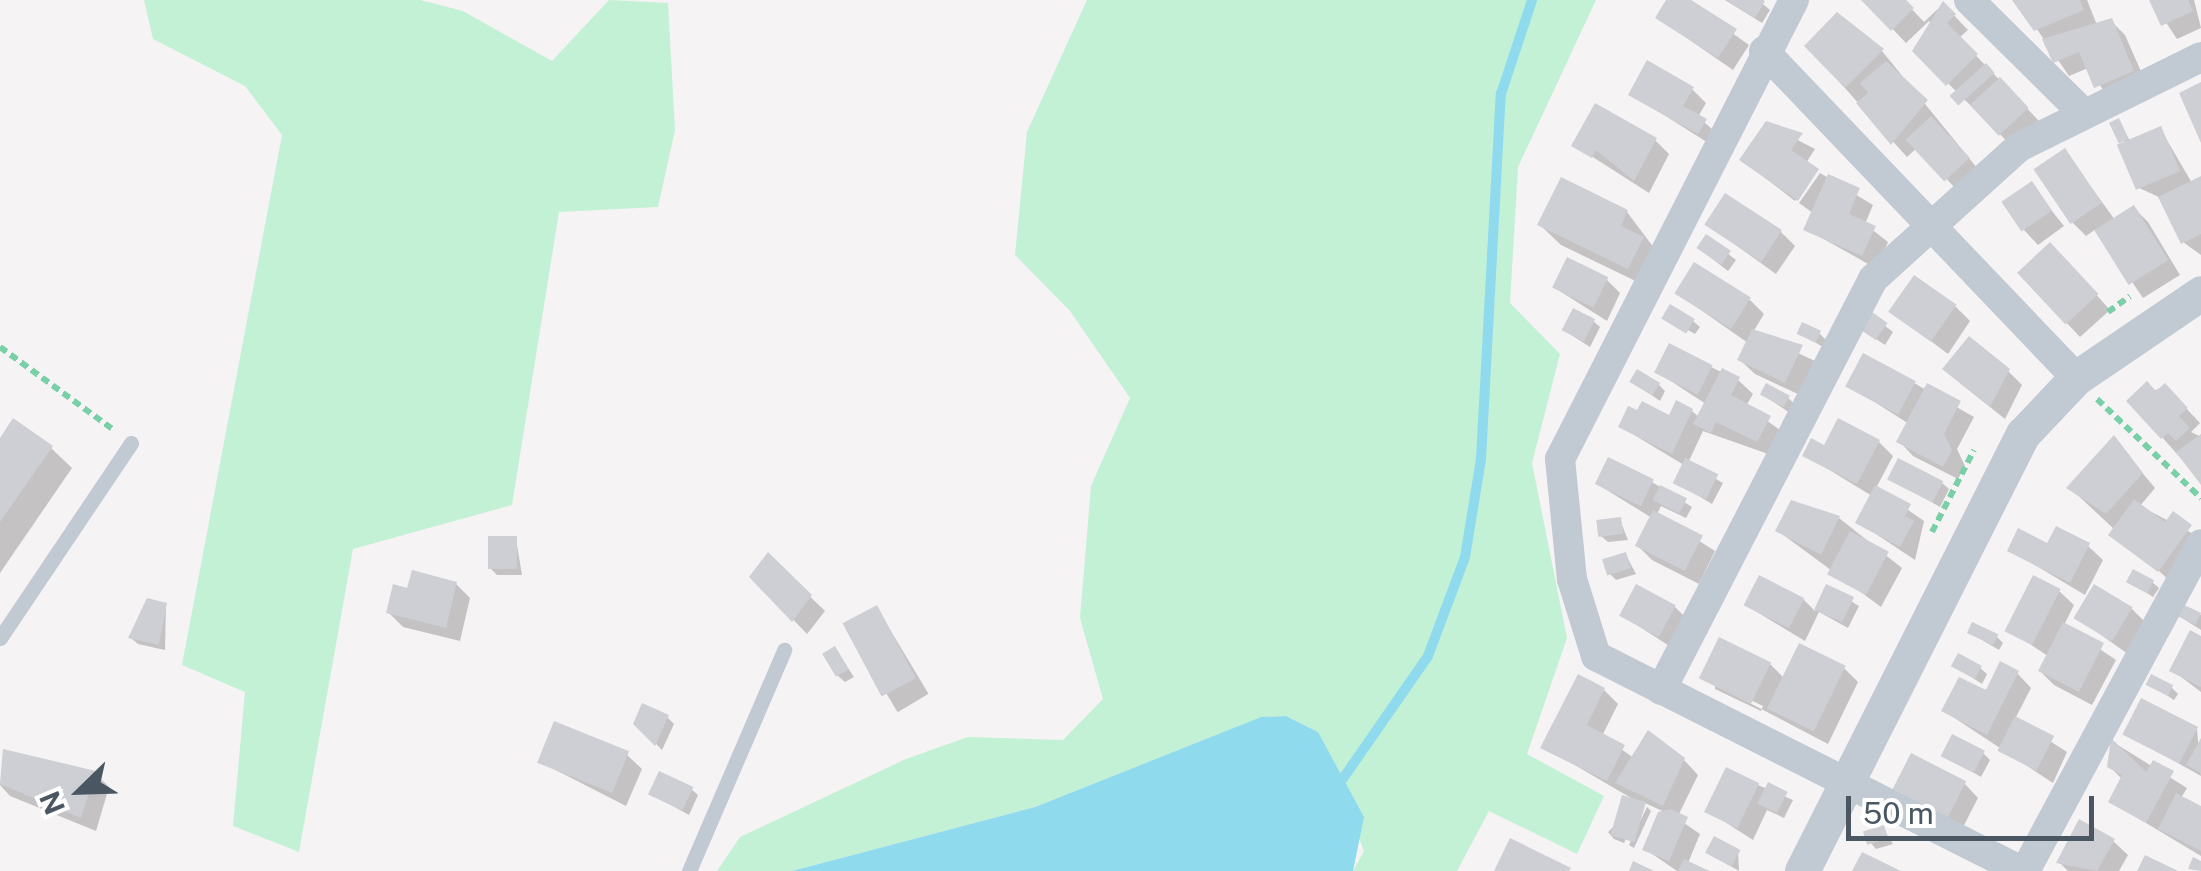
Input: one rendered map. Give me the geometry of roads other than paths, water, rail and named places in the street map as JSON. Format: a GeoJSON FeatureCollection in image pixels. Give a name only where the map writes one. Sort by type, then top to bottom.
{"type":"FeatureCollection","features":[{"type":"Feature","properties":{"kind":"street"},"geometry":{"type":"LineString","coordinates":[[1794,0],[1764,51],[1560,459],[1572,578],[1596,656],[1844,785],[2023,871],[2201,544]]}},
{"type":"Feature","properties":{"kind":"street"},"geometry":{"type":"LineString","coordinates":[[1969,0],[2080,110]]}},
{"type":"Feature","properties":{"kind":"street"},"geometry":{"type":"LineString","coordinates":[[1764,51],[2090,382]]}},
{"type":"Feature","properties":{"kind":"street"},"geometry":{"type":"LineString","coordinates":[[1661,690],[1840,331],[1930,218],[2080,110],[2201,57]]}},
{"type":"Feature","properties":{"kind":"street"},"geometry":{"type":"LineString","coordinates":[[1802,871],[2014,450],[2090,382],[2201,293]]}},
{"type":"Feature","properties":{"kind":"lane"},"geometry":{"type":"LineString","coordinates":[[0,638],[131,442]]}},
{"type":"Feature","properties":{"kind":"lane"},"geometry":{"type":"LineString","coordinates":[[688,871],[784,650]]}},
{"type":"Feature","properties":{"kind":"water"},"geometry":{"type":"Polygon","coordinates":[[[1286,716],[1318,732],[1364,817],[1353,871],[792,871],[1035,807],[1261,717],[1286,716]]]}},
{"type":"Feature","properties":{"kind":"waterway"},"geometry":{"type":"LineString","coordinates":[[1335,790],[1428,656],[1465,557],[1481,459],[1501,94],[1532,0]]}}]}
